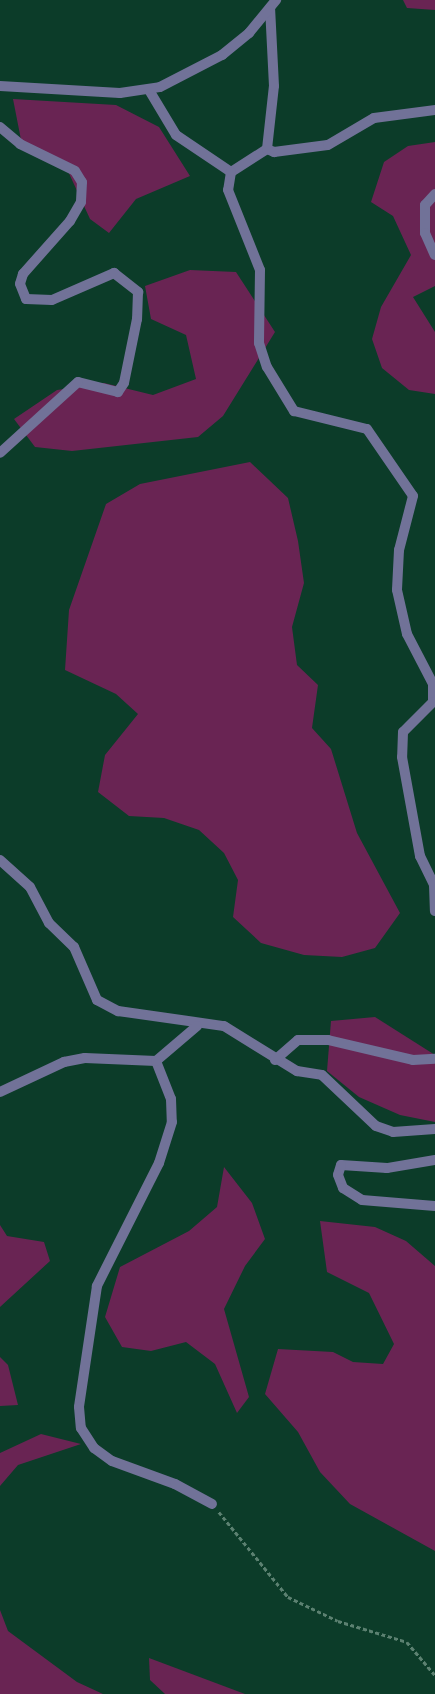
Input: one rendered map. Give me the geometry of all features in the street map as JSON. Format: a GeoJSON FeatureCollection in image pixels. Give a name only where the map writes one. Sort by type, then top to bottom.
{"type":"FeatureCollection","features":[{"type":"Feature","properties":{"kind":"street"},"geometry":{"type":"LineString","coordinates":[[0,86],[120,93],[149,90],[198,71],[222,55],[273,4]]}},
{"type":"Feature","properties":{"kind":"street"},"geometry":{"type":"LineString","coordinates":[[231,172],[267,148],[273,101],[273,4]]}},
{"type":"Feature","properties":{"kind":"street"},"geometry":{"type":"LineString","coordinates":[[149,90],[176,135],[231,172]]}},
{"type":"Feature","properties":{"kind":"street"},"geometry":{"type":"LineString","coordinates":[[267,148],[274,152],[328,145],[374,118],[435,110]]}},
{"type":"Feature","properties":{"kind":"street"},"geometry":{"type":"LineString","coordinates":[[0,126],[20,144],[75,171],[82,182],[82,202],[70,221],[24,274],[20,284],[26,299],[52,300],[114,273],[138,292],[138,319],[124,383],[118,392],[78,382],[0,453]]}},
{"type":"Feature","properties":{"kind":"street"},"geometry":{"type":"LineString","coordinates":[[231,172],[230,202],[260,270],[259,343],[267,367],[294,411],[367,429],[413,496],[399,550],[397,590],[407,634],[433,684],[433,702],[403,732],[402,757],[420,856],[434,885],[435,911]]}},
{"type":"Feature","properties":{"kind":"street"},"geometry":{"type":"LineString","coordinates":[[435,194],[426,204],[425,233],[435,255]]}},
{"type":"Feature","properties":{"kind":"street"},"geometry":{"type":"LineString","coordinates":[[0,860],[30,887],[48,923],[74,947],[97,1000],[118,1011],[197,1026],[211,1023],[224,1026],[275,1060],[297,1071],[322,1075],[376,1126],[393,1132],[435,1129]]}},
{"type":"Feature","properties":{"kind":"street"},"geometry":{"type":"LineString","coordinates":[[0,1092],[64,1062],[85,1058],[156,1062],[197,1026]]}},
{"type":"Feature","properties":{"kind":"street"},"geometry":{"type":"LineString","coordinates":[[275,1060],[298,1040],[328,1040],[413,1060],[435,1059]]}},
{"type":"Feature","properties":{"kind":"street"},"geometry":{"type":"LineString","coordinates":[[156,1062],[171,1099],[172,1122],[159,1163],[97,1286],[79,1406],[81,1428],[94,1448],[112,1461],[175,1484],[212,1504]]}},
{"type":"Feature","properties":{"kind":"street"},"geometry":{"type":"LineString","coordinates":[[435,1160],[387,1168],[341,1165],[338,1175],[343,1188],[362,1200],[435,1206]]}},
{"type":"Feature","properties":{"kind":"path"},"geometry":{"type":"LineString","coordinates":[[212,1504],[288,1597],[338,1621],[407,1642],[435,1675]]}},
{"type":"Feature","properties":{"kind":"shaded area"},"geometry":{"type":"Polygon","coordinates":[[[403,0],[435,0],[435,10],[407,8],[403,0]]]}},
{"type":"Feature","properties":{"kind":"shaded area"},"geometry":{"type":"Polygon","coordinates":[[[13,99],[116,105],[159,127],[190,176],[136,199],[109,233],[90,219],[67,169],[23,150],[13,99]]]}},
{"type":"Feature","properties":{"kind":"shaded area"},"geometry":{"type":"Polygon","coordinates":[[[435,142],[435,286],[413,297],[435,332],[435,394],[409,390],[382,368],[372,339],[381,307],[411,255],[393,216],[371,202],[384,162],[408,146],[435,142]]]}},
{"type":"Feature","properties":{"kind":"shaded area"},"geometry":{"type":"Polygon","coordinates":[[[190,270],[236,272],[275,332],[223,416],[198,437],[72,451],[35,447],[14,419],[57,390],[104,383],[153,395],[196,379],[186,335],[151,319],[145,286],[190,270]]]}},
{"type":"Feature","properties":{"kind":"shaded area"},"geometry":{"type":"Polygon","coordinates":[[[250,462],[288,498],[298,541],[304,583],[292,627],[297,665],[318,685],[312,728],[331,749],[357,833],[400,913],[375,948],[342,957],[304,955],[261,943],[233,917],[238,880],[224,853],[199,830],[164,818],[129,816],[98,792],[105,755],[138,714],[116,694],[65,670],[69,610],[106,504],[140,484],[250,462]]]}},
{"type":"Feature","properties":{"kind":"shaded area"},"geometry":{"type":"Polygon","coordinates":[[[375,1017],[435,1055],[435,1122],[400,1115],[359,1097],[327,1071],[331,1021],[375,1017]]]}},
{"type":"Feature","properties":{"kind":"shaded area"},"geometry":{"type":"Polygon","coordinates":[[[224,1167],[252,1203],[265,1239],[245,1266],[224,1309],[249,1397],[237,1413],[215,1364],[186,1342],[151,1351],[122,1347],[105,1317],[120,1267],[189,1231],[217,1207],[224,1167]]]}},
{"type":"Feature","properties":{"kind":"shaded area"},"geometry":{"type":"Polygon","coordinates":[[[320,1221],[375,1227],[406,1241],[435,1266],[435,1551],[350,1504],[320,1472],[298,1432],[265,1394],[278,1349],[333,1352],[353,1362],[383,1364],[394,1344],[369,1293],[327,1272],[320,1221]]]}},
{"type":"Feature","properties":{"kind":"shaded area"},"geometry":{"type":"Polygon","coordinates":[[[0,1225],[7,1236],[44,1242],[50,1261],[0,1307],[0,1225]]]}},
{"type":"Feature","properties":{"kind":"shaded area"},"geometry":{"type":"Polygon","coordinates":[[[0,1357],[8,1365],[18,1405],[0,1406],[0,1357]]]}},
{"type":"Feature","properties":{"kind":"shaded area"},"geometry":{"type":"Polygon","coordinates":[[[41,1434],[81,1444],[18,1465],[0,1486],[0,1453],[41,1434]]]}},
{"type":"Feature","properties":{"kind":"shaded area"},"geometry":{"type":"Polygon","coordinates":[[[0,1610],[8,1631],[77,1682],[103,1694],[0,1694],[0,1610]]]}},
{"type":"Feature","properties":{"kind":"shaded area"},"geometry":{"type":"Polygon","coordinates":[[[149,1658],[245,1694],[165,1694],[150,1680],[149,1658]]]}}]}
